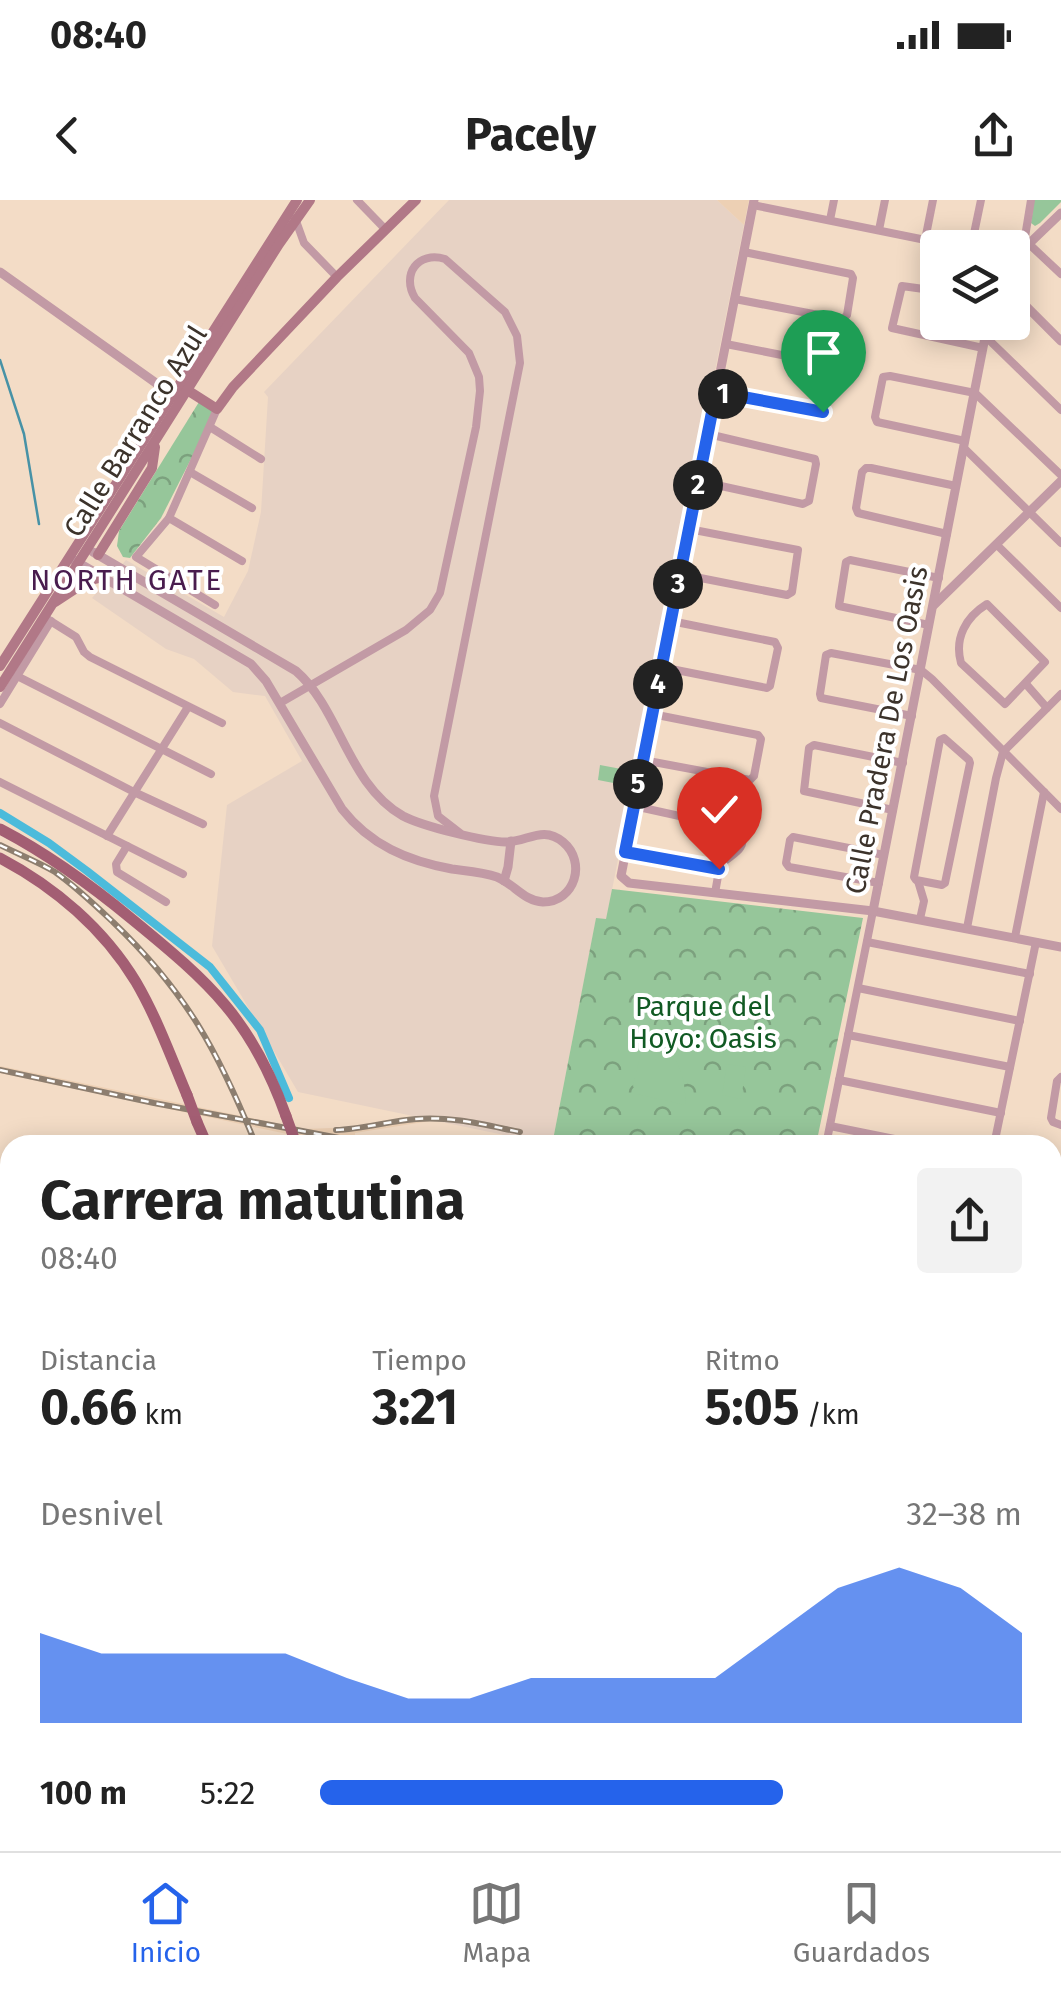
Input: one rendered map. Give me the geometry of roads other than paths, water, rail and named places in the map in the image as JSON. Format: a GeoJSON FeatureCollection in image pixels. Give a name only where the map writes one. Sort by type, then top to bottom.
{"type":"FeatureCollection","features":[{"type":"Feature","properties":{"kind":"main road","name":"Calle Barranco Azul"},"geometry":{"type":"LineString","coordinates":[[293,216],[297,200]]}},
{"type":"Feature","properties":{"kind":"main road","name":"Calle Barranco Azul"},"geometry":{"type":"LineString","coordinates":[[88,549],[276,242],[293,216],[310,200]]}},
{"type":"Feature","properties":{"kind":"main road"},"geometry":{"type":"LineString","coordinates":[[184,387],[217,409],[233,387],[416,200]]}},
{"type":"Feature","properties":{"kind":"main road","name":"Calle Barranco Azul"},"geometry":{"type":"LineString","coordinates":[[0,666],[74,560],[88,549],[155,442],[177,398]]}},
{"type":"Feature","properties":{"kind":"main road","name":"Calle Barranco Azul"},"geometry":{"type":"LineString","coordinates":[[0,687],[48,619],[74,560]]}},
{"type":"Feature","properties":{"kind":"main road"},"geometry":{"type":"LineString","coordinates":[[54,602],[87,581],[102,577]]}},
{"type":"Feature","properties":{"kind":"main road"},"geometry":{"type":"LineString","coordinates":[[0,830],[92,887],[210,986],[258,1050],[293,1135]]}},
{"type":"Feature","properties":{"kind":"main road"},"geometry":{"type":"LineString","coordinates":[[0,858],[54,891],[119,958],[153,1014],[203,1135]]}},
{"type":"Feature","properties":{"kind":"street"},"geometry":{"type":"LineString","coordinates":[[357,200],[386,229]]}},
{"type":"Feature","properties":{"kind":"street"},"geometry":{"type":"LineString","coordinates":[[784,212],[787,200]]}},
{"type":"Feature","properties":{"kind":"street"},"geometry":{"type":"LineString","coordinates":[[830,220],[834,200]]}},
{"type":"Feature","properties":{"kind":"street"},"geometry":{"type":"LineString","coordinates":[[879,230],[885,200]]}},
{"type":"Feature","properties":{"kind":"street"},"geometry":{"type":"LineString","coordinates":[[926,230],[933,200]]}},
{"type":"Feature","properties":{"kind":"street"},"geometry":{"type":"LineString","coordinates":[[973,230],[981,200]]}},
{"type":"Feature","properties":{"kind":"street"},"geometry":{"type":"LineString","coordinates":[[1025,230],[1031,200]]}},
{"type":"Feature","properties":{"kind":"street"},"geometry":{"type":"LineString","coordinates":[[920,239],[754,203],[621,871],[629,883],[874,911],[1059,944]]}},
{"type":"Feature","properties":{"kind":"street"},"geometry":{"type":"LineString","coordinates":[[1030,243],[1061,213]]}},
{"type":"Feature","properties":{"kind":"street"},"geometry":{"type":"LineString","coordinates":[[293,216],[304,243],[338,277]]}},
{"type":"Feature","properties":{"kind":"street"},"geometry":{"type":"LineString","coordinates":[[276,242],[304,243]]}},
{"type":"Feature","properties":{"kind":"street"},"geometry":{"type":"LineString","coordinates":[[1030,245],[1061,274]]}},
{"type":"Feature","properties":{"kind":"street"},"geometry":{"type":"LineString","coordinates":[[735,298],[839,319],[847,315],[852,274],[744,252]]}},
{"type":"Feature","properties":{"kind":"street"},"geometry":{"type":"LineString","coordinates":[[280,704],[418,621],[430,610],[443,584],[480,391],[479,377],[468,353],[410,287],[418,263],[428,257],[440,257],[452,262],[505,312],[520,349],[519,377],[434,796],[438,816],[460,833]]}},
{"type":"Feature","properties":{"kind":"street"},"geometry":{"type":"LineString","coordinates":[[0,272],[177,398]]}},
{"type":"Feature","properties":{"kind":"street"},"geometry":{"type":"LineString","coordinates":[[920,288],[902,286],[892,328],[920,336]]}},
{"type":"Feature","properties":{"kind":"street"},"geometry":{"type":"LineString","coordinates":[[1030,310],[1061,340]]}},
{"type":"Feature","properties":{"kind":"street"},"geometry":{"type":"LineString","coordinates":[[943,340],[983,348]]}},
{"type":"Feature","properties":{"kind":"street","name":"Calle Pradera De Los Oasis"},"geometry":{"type":"LineString","coordinates":[[828,1135],[985,340]]}},
{"type":"Feature","properties":{"kind":"street"},"geometry":{"type":"LineString","coordinates":[[989,340],[1061,410]]}},
{"type":"Feature","properties":{"kind":"street"},"geometry":{"type":"LineString","coordinates":[[716,392],[823,412],[836,369],[832,364],[726,344]]}},
{"type":"Feature","properties":{"kind":"street"},"geometry":{"type":"LineString","coordinates":[[933,605],[1030,513],[1061,478],[975,392],[885,376],[875,420],[965,445],[1030,513],[1061,543]]}},
{"type":"Feature","properties":{"kind":"street"},"geometry":{"type":"LineString","coordinates":[[215,606],[136,556],[169,518],[217,409]]}},
{"type":"Feature","properties":{"kind":"street"},"geometry":{"type":"LineString","coordinates":[[210,427],[261,459]]}},
{"type":"Feature","properties":{"kind":"street"},"geometry":{"type":"LineString","coordinates":[[698,481],[803,504],[810,501],[815,459],[708,434]]}},
{"type":"Feature","properties":{"kind":"street"},"geometry":{"type":"LineString","coordinates":[[947,534],[858,513],[862,472],[871,468],[956,486]]}},
{"type":"Feature","properties":{"kind":"street"},"geometry":{"type":"LineString","coordinates":[[190,472],[252,508]]}},
{"type":"Feature","properties":{"kind":"street"},"geometry":{"type":"LineString","coordinates":[[169,518],[242,561]]}},
{"type":"Feature","properties":{"kind":"street"},"geometry":{"type":"LineString","coordinates":[[680,574],[787,596],[792,592],[798,550],[689,529]]}},
{"type":"Feature","properties":{"kind":"street"},"geometry":{"type":"LineString","coordinates":[[997,545],[1061,608]]}},
{"type":"Feature","properties":{"kind":"street"},"geometry":{"type":"LineString","coordinates":[[74,560],[251,664],[266,681],[342,809],[374,840],[415,860],[494,876],[541,902],[560,898],[571,888],[575,860],[559,838],[539,834],[511,842],[460,833],[412,821],[389,806],[366,780],[310,686],[289,665],[88,549]]}},
{"type":"Feature","properties":{"kind":"street"},"geometry":{"type":"LineString","coordinates":[[930,624],[839,606],[846,564],[850,560],[938,578]]}},
{"type":"Feature","properties":{"kind":"street"},"geometry":{"type":"LineString","coordinates":[[989,604],[1044,660],[1026,684],[1003,704],[961,663],[959,652],[965,622],[984,605],[989,604]]}},
{"type":"Feature","properties":{"kind":"street"},"geometry":{"type":"LineString","coordinates":[[0,704],[48,619],[76,637],[90,657],[222,723]]}},
{"type":"Feature","properties":{"kind":"street"},"geometry":{"type":"LineString","coordinates":[[662,667],[767,688],[778,648],[775,642],[671,621]]}},
{"type":"Feature","properties":{"kind":"street"},"geometry":{"type":"LineString","coordinates":[[912,716],[821,698],[826,656],[831,653],[921,670],[1061,809]]}},
{"type":"Feature","properties":{"kind":"street"},"geometry":{"type":"LineString","coordinates":[[17,676],[211,774]]}},
{"type":"Feature","properties":{"kind":"street"},"geometry":{"type":"LineString","coordinates":[[1026,684],[1047,708]]}},
{"type":"Feature","properties":{"kind":"street"},"geometry":{"type":"LineString","coordinates":[[967,928],[1004,752],[1061,694]]}},
{"type":"Feature","properties":{"kind":"street"},"geometry":{"type":"LineString","coordinates":[[107,836],[188,707]]}},
{"type":"Feature","properties":{"kind":"street"},"geometry":{"type":"LineString","coordinates":[[643,760],[751,780],[754,776],[761,738],[758,735],[652,714]]}},
{"type":"Feature","properties":{"kind":"street"},"geometry":{"type":"LineString","coordinates":[[0,723],[203,824]]}},
{"type":"Feature","properties":{"kind":"street"},"geometry":{"type":"LineString","coordinates":[[918,880],[945,883],[970,763],[944,738],[940,740],[914,877],[924,901]]}},
{"type":"Feature","properties":{"kind":"street"},"geometry":{"type":"LineString","coordinates":[[894,810],[804,791],[809,748],[814,745],[902,762]]}},
{"type":"Feature","properties":{"kind":"street"},"geometry":{"type":"LineString","coordinates":[[0,782],[183,874]]}},
{"type":"Feature","properties":{"kind":"street"},"geometry":{"type":"LineString","coordinates":[[1014,937],[1044,792]]}},
{"type":"Feature","properties":{"kind":"street"},"geometry":{"type":"LineString","coordinates":[[634,806],[742,829],[740,851],[723,862],[715,892]]}},
{"type":"Feature","properties":{"kind":"street"},"geometry":{"type":"LineString","coordinates":[[879,883],[788,867],[790,840],[793,837],[884,855]]}},
{"type":"Feature","properties":{"kind":"street"},"geometry":{"type":"LineString","coordinates":[[504,881],[511,842]]}},
{"type":"Feature","properties":{"kind":"street"},"geometry":{"type":"LineString","coordinates":[[127,846],[116,864],[117,872],[166,902]]}},
{"type":"Feature","properties":{"kind":"street"},"geometry":{"type":"LineString","coordinates":[[625,852],[719,869]]}},
{"type":"Feature","properties":{"kind":"street"},"geometry":{"type":"LineString","coordinates":[[920,919],[924,901],[938,884]]}},
{"type":"Feature","properties":{"kind":"street"},"geometry":{"type":"LineString","coordinates":[[867,942],[1030,974]]}},
{"type":"Feature","properties":{"kind":"street"},"geometry":{"type":"LineString","coordinates":[[996,1135],[1036,942]]}},
{"type":"Feature","properties":{"kind":"street"},"geometry":{"type":"LineString","coordinates":[[858,988],[1020,1021]]}},
{"type":"Feature","properties":{"kind":"street"},"geometry":{"type":"LineString","coordinates":[[848,1035],[1010,1067]]}},
{"type":"Feature","properties":{"kind":"street"},"geometry":{"type":"LineString","coordinates":[[1061,1076],[1051,1115],[1053,1122],[1061,1125]]}},
{"type":"Feature","properties":{"kind":"street"},"geometry":{"type":"LineString","coordinates":[[839,1080],[1001,1113]]}},
{"type":"Feature","properties":{"kind":"street"},"geometry":{"type":"LineString","coordinates":[[830,1126],[875,1135]]}},
{"type":"Feature","properties":{"kind":"waterway"},"geometry":{"type":"LineString","coordinates":[[0,360],[24,434],[39,524]]}},
{"type":"Feature","properties":{"kind":"waterway"},"geometry":{"type":"LineString","coordinates":[[0,813],[49,843],[210,967],[260,1030],[289,1098]]}},
{"type":"Feature","properties":{"kind":"railway"},"geometry":{"type":"LineString","coordinates":[[0,845],[70,883],[139,948],[198,1025],[252,1135]]}},
{"type":"Feature","properties":{"kind":"railway"},"geometry":{"type":"LineString","coordinates":[[0,1070],[323,1135]]}},
{"type":"Feature","properties":{"kind":"railway"},"geometry":{"type":"LineString","coordinates":[[336,1130],[429,1118],[520,1132]]}},
{"type":"Feature","properties":{"kind":"district","name":"NORTH GATE"},"geometry":{"type":"Point","coordinates":[127,580]}},
{"type":"Feature","properties":{"kind":"park label","name":"Parque del Hoyo: Oasis"},"geometry":{"type":"Point","coordinates":[703,1022]}}]}
